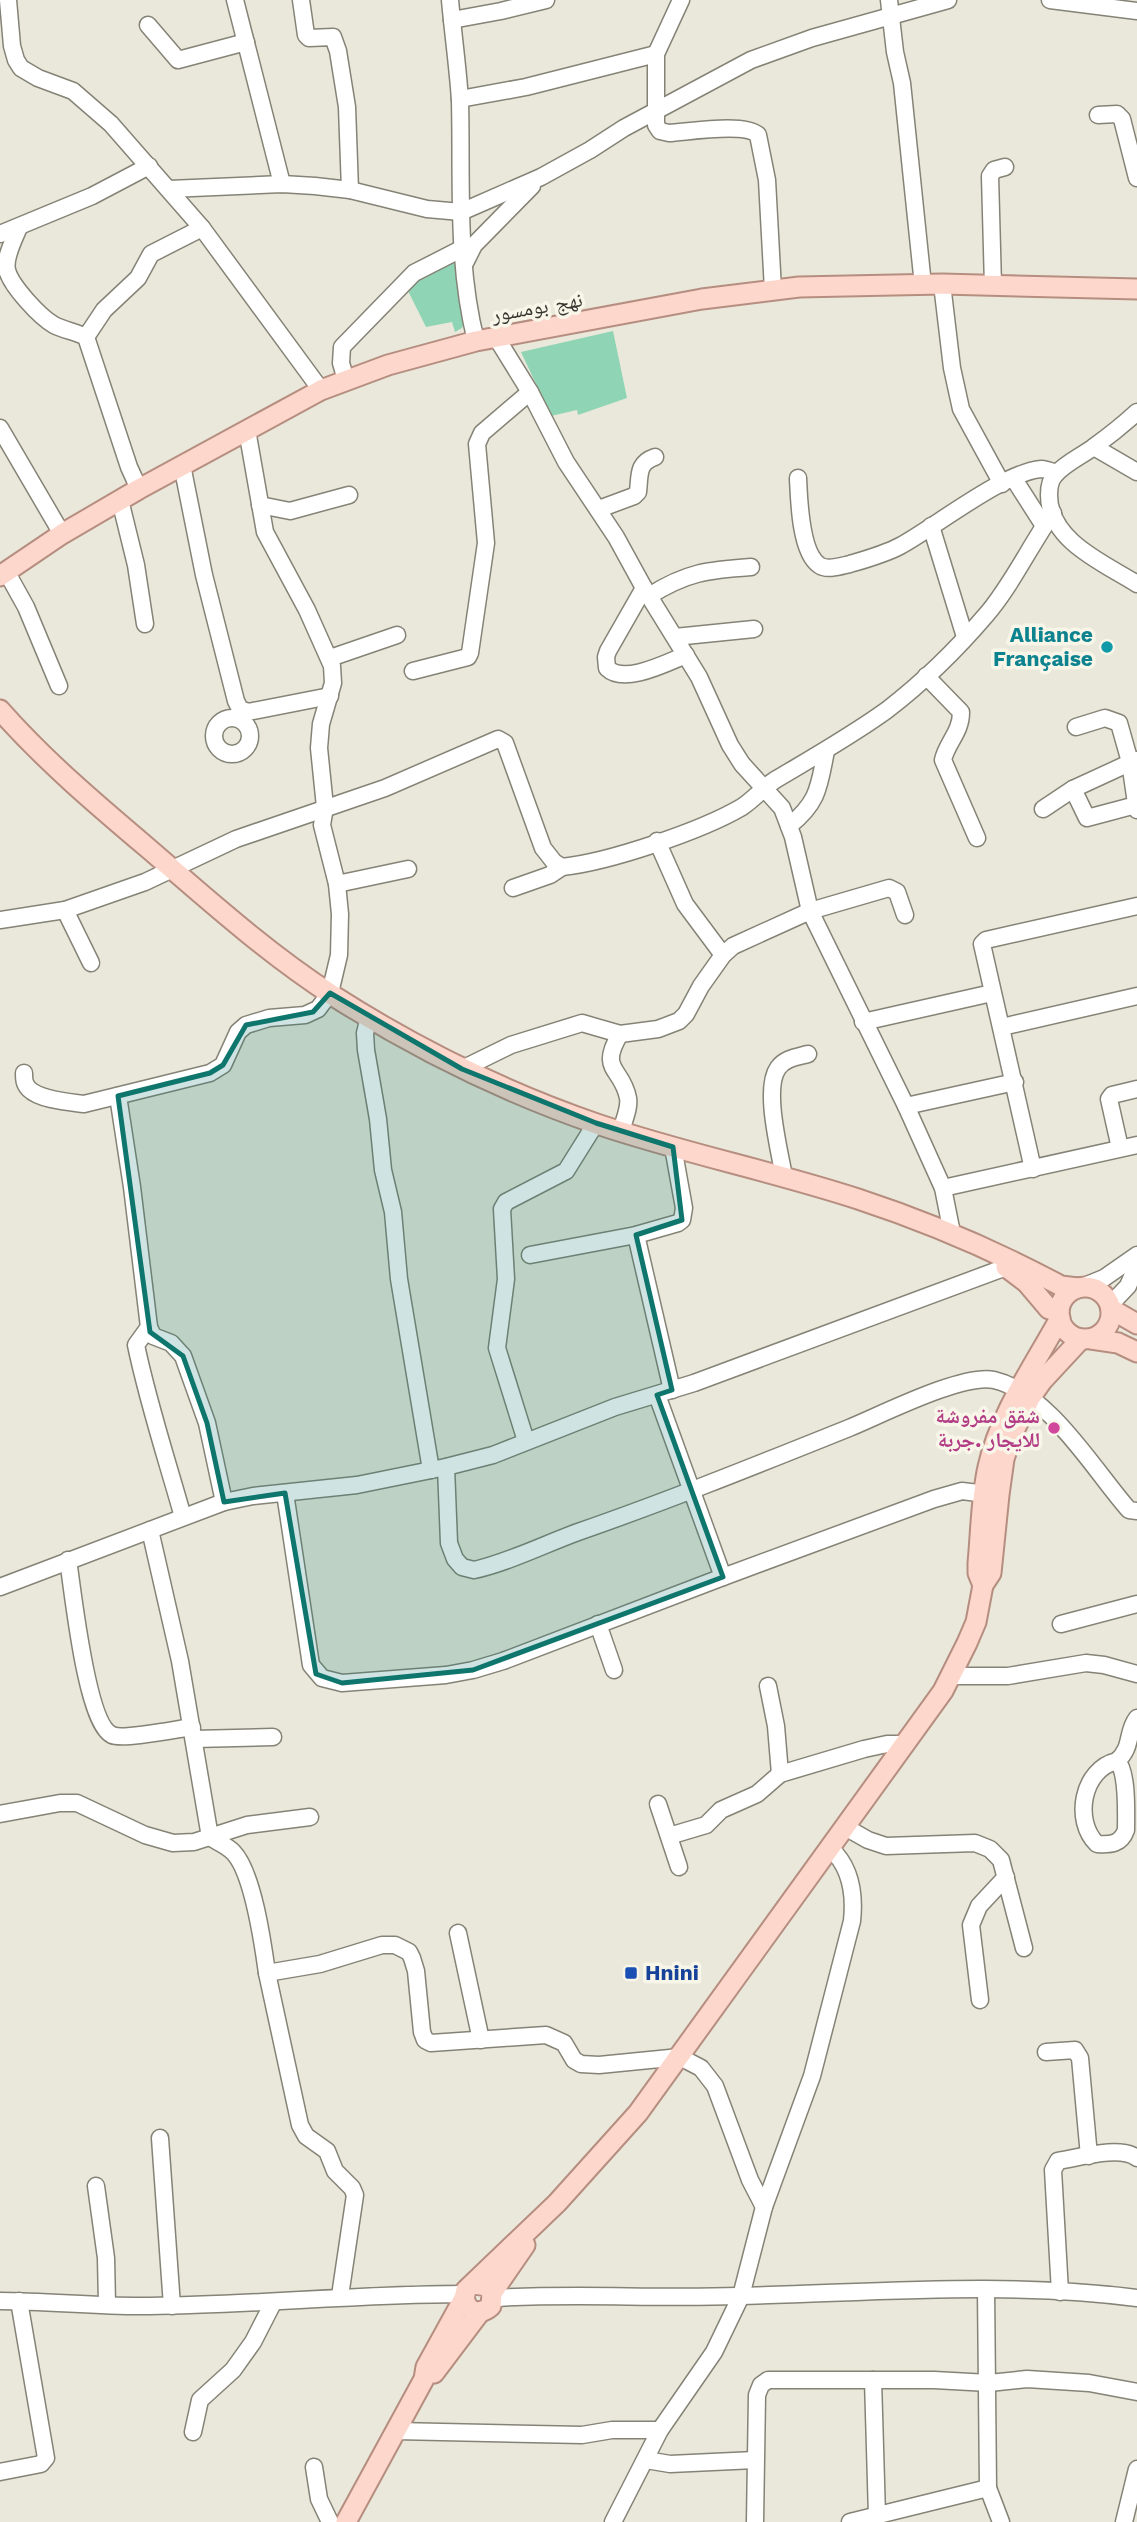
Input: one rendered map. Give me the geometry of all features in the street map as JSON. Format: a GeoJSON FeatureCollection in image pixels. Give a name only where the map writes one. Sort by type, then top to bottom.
{"type":"FeatureCollection","features":[{"type":"Feature","properties":{"kind":"main road","name":"نهج بومسور"},"geometry":{"type":"LineString","coordinates":[[3,573],[62,534],[139,489],[321,390],[388,365],[486,339],[702,299],[773,290],[932,284],[1137,289]]}},
{"type":"Feature","properties":{"kind":"main road"},"geometry":{"type":"LineString","coordinates":[[0,710],[25,738]]}},
{"type":"Feature","properties":{"kind":"main road"},"geometry":{"type":"LineString","coordinates":[[0,720],[25,738],[173,870],[252,935],[330,993],[462,1069],[538,1102],[621,1132],[859,1199],[952,1233],[987,1249],[1012,1265],[1062,1286],[1100,1291],[1111,1307],[1137,1324]]}},
{"type":"Feature","properties":{"kind":"main road"},"geometry":{"type":"LineString","coordinates":[[1012,1265],[1049,1309],[1059,1314],[1063,1327],[1071,1335],[1118,1343],[1137,1352]]}},
{"type":"Feature","properties":{"kind":"main road"},"geometry":{"type":"LineString","coordinates":[[346,2522],[425,2379],[426,2367],[467,2292],[513,2243],[537,2223],[625,2129],[906,1744],[952,1676],[976,1622],[983,1585],[978,1573],[978,1563],[991,1494],[994,1447],[1025,1394],[1065,1297],[1080,1287]]}},
{"type":"Feature","properties":{"kind":"main road"},"geometry":{"type":"LineString","coordinates":[[1025,1394],[1086,1339],[1105,1331],[1110,1324],[1111,1307]]}},
{"type":"Feature","properties":{"kind":"main road"},"geometry":{"type":"LineString","coordinates":[[425,2379],[433,2374],[489,2301],[537,2223]]}},
{"type":"Feature","properties":{"kind":"main road"},"geometry":{"type":"LineString","coordinates":[[467,2292],[487,2286],[489,2301]]}},
{"type":"Feature","properties":{"kind":"street"},"geometry":{"type":"LineString","coordinates":[[8,0],[12,46],[21,68],[38,78],[73,91],[98,111],[202,228],[321,390]]}},
{"type":"Feature","properties":{"kind":"street"},"geometry":{"type":"LineString","coordinates":[[235,0],[282,184]]}},
{"type":"Feature","properties":{"kind":"street"},"geometry":{"type":"LineString","coordinates":[[301,0],[306,35],[309,38],[333,37],[338,51],[347,107],[350,190]]}},
{"type":"Feature","properties":{"kind":"street"},"geometry":{"type":"LineString","coordinates":[[450,0],[460,99],[461,212],[467,299],[486,339],[530,392],[566,462],[599,509],[676,637],[699,677],[730,745],[742,764],[782,808],[810,911],[906,1106],[943,1188],[952,1233]]}},
{"type":"Feature","properties":{"kind":"street"},"geometry":{"type":"LineString","coordinates":[[452,20],[546,0]]}},
{"type":"Feature","properties":{"kind":"street"},"geometry":{"type":"LineString","coordinates":[[681,0],[656,54],[656,125],[660,131],[669,133],[736,129],[754,131],[758,135],[767,180],[773,290]]}},
{"type":"Feature","properties":{"kind":"street"},"geometry":{"type":"LineString","coordinates":[[169,189],[282,184],[350,190],[427,209],[461,212],[541,177],[655,111],[751,60],[890,8],[948,0]]}},
{"type":"Feature","properties":{"kind":"street"},"geometry":{"type":"LineString","coordinates":[[1050,0],[1137,11]]}},
{"type":"Feature","properties":{"kind":"street"},"geometry":{"type":"LineString","coordinates":[[890,8],[932,284],[961,409],[1008,481],[1078,547],[1137,584]]}},
{"type":"Feature","properties":{"kind":"street"},"geometry":{"type":"LineString","coordinates":[[148,25],[178,60],[246,42]]}},
{"type":"Feature","properties":{"kind":"street"},"geometry":{"type":"LineString","coordinates":[[460,99],[526,87],[656,54]]}},
{"type":"Feature","properties":{"kind":"street"},"geometry":{"type":"LineString","coordinates":[[1098,115],[1117,114],[1122,119],[1137,178]]}},
{"type":"Feature","properties":{"kind":"street"},"geometry":{"type":"LineString","coordinates":[[0,234],[92,196],[149,166]]}},
{"type":"Feature","properties":{"kind":"street"},"geometry":{"type":"LineString","coordinates":[[993,286],[990,176],[994,170],[1006,167]]}},
{"type":"Feature","properties":{"kind":"street"},"geometry":{"type":"LineString","coordinates":[[346,380],[341,363],[342,347],[414,273],[464,256],[541,177]]}},
{"type":"Feature","properties":{"kind":"street"},"geometry":{"type":"LineString","coordinates":[[19,227],[3,268],[41,316],[55,325],[86,337]]}},
{"type":"Feature","properties":{"kind":"street"},"geometry":{"type":"LineString","coordinates":[[86,337],[104,310],[138,278],[151,254],[202,228]]}},
{"type":"Feature","properties":{"kind":"street"},"geometry":{"type":"LineString","coordinates":[[86,337],[139,489]]}},
{"type":"Feature","properties":{"kind":"street"},"geometry":{"type":"LineString","coordinates":[[413,671],[456,661],[468,657],[470,653],[486,543],[477,444],[482,433],[530,392]]}},
{"type":"Feature","properties":{"kind":"street"},"geometry":{"type":"LineString","coordinates":[[513,888],[550,875],[562,867],[618,854],[695,828],[738,809],[764,787],[826,751],[886,710],[926,676],[988,614],[1048,520],[1049,490],[1056,472],[1094,447],[1137,412]]}},
{"type":"Feature","properties":{"kind":"street"},"geometry":{"type":"LineString","coordinates":[[0,428],[62,534]]}},
{"type":"Feature","properties":{"kind":"street"},"geometry":{"type":"LineString","coordinates":[[24,1073],[25,1083],[30,1090],[84,1104],[210,1073],[223,1065],[238,1032],[246,1025],[269,1018],[313,1012],[330,993],[339,955],[340,914],[337,884],[322,825],[325,807],[319,748],[321,724],[333,683],[330,658],[265,532],[247,430]]}},
{"type":"Feature","properties":{"kind":"street"},"geometry":{"type":"LineString","coordinates":[[1094,447],[1137,472]]}},
{"type":"Feature","properties":{"kind":"street"},"geometry":{"type":"LineString","coordinates":[[599,509],[634,496],[638,492],[640,469],[646,460],[655,457]]}},
{"type":"Feature","properties":{"kind":"street"},"geometry":{"type":"LineString","coordinates":[[182,466],[204,575],[238,713],[330,696]]}},
{"type":"Feature","properties":{"kind":"street"},"geometry":{"type":"LineString","coordinates":[[798,478],[806,543],[819,566],[838,567],[876,556],[900,545],[1008,481],[1040,469],[1056,472]]}},
{"type":"Feature","properties":{"kind":"street"},"geometry":{"type":"LineString","coordinates":[[260,505],[290,510],[349,495]]}},
{"type":"Feature","properties":{"kind":"street"},"geometry":{"type":"LineString","coordinates":[[120,500],[136,565],[145,624]]}},
{"type":"Feature","properties":{"kind":"street"},"geometry":{"type":"LineString","coordinates":[[930,526],[965,637]]}},
{"type":"Feature","properties":{"kind":"street"},"geometry":{"type":"LineString","coordinates":[[686,655],[646,671],[613,674],[607,668],[608,651],[647,592],[686,576],[712,570],[751,567]]}},
{"type":"Feature","properties":{"kind":"street"},"geometry":{"type":"LineString","coordinates":[[3,573],[26,607],[59,686]]}},
{"type":"Feature","properties":{"kind":"street"},"geometry":{"type":"LineString","coordinates":[[676,637],[754,629]]}},
{"type":"Feature","properties":{"kind":"street"},"geometry":{"type":"LineString","coordinates":[[330,658],[397,635]]}},
{"type":"Feature","properties":{"kind":"street"},"geometry":{"type":"LineString","coordinates":[[926,676],[961,712],[957,732],[945,751],[943,760],[977,838]]}},
{"type":"Feature","properties":{"kind":"street"},"geometry":{"type":"LineString","coordinates":[[1073,789],[1087,818],[1136,808],[1133,761],[1116,721],[1105,718],[1076,727]]}},
{"type":"Feature","properties":{"kind":"street"},"geometry":{"type":"LineString","coordinates":[[0,920],[65,910],[173,870],[236,839],[385,788],[493,741],[502,740],[543,848],[554,862],[562,867]]}},
{"type":"Feature","properties":{"kind":"street"},"geometry":{"type":"LineString","coordinates":[[789,826],[810,807],[816,796],[826,751]]}},
{"type":"Feature","properties":{"kind":"street"},"geometry":{"type":"LineString","coordinates":[[1043,809],[1073,789],[1133,761]]}},
{"type":"Feature","properties":{"kind":"street"},"geometry":{"type":"LineString","coordinates":[[657,841],[685,904],[723,955]]}},
{"type":"Feature","properties":{"kind":"street"},"geometry":{"type":"LineString","coordinates":[[337,884],[408,869]]}},
{"type":"Feature","properties":{"kind":"street"},"geometry":{"type":"LineString","coordinates":[[462,1069],[511,1045],[582,1023],[620,1034],[658,1029],[679,1021],[723,955],[741,941],[810,911],[889,888],[897,892],[905,915]]}},
{"type":"Feature","properties":{"kind":"street"},"geometry":{"type":"LineString","coordinates":[[1033,1169],[982,947],[986,940],[1137,906]]}},
{"type":"Feature","properties":{"kind":"street"},"geometry":{"type":"LineString","coordinates":[[65,910],[91,963]]}},
{"type":"Feature","properties":{"kind":"street"},"geometry":{"type":"LineString","coordinates":[[863,1022],[992,993]]}},
{"type":"Feature","properties":{"kind":"street"},"geometry":{"type":"LineString","coordinates":[[1002,1027],[1137,996]]}},
{"type":"Feature","properties":{"kind":"street"},"geometry":{"type":"LineString","coordinates":[[369,1017],[365,1033],[378,1119],[379,1144],[393,1212],[398,1279],[438,1469],[450,1547],[459,1564],[470,1570],[483,1568],[691,1492],[969,1380],[993,1380],[1025,1394],[1055,1420],[1129,1510],[1137,1511]]}},
{"type":"Feature","properties":{"kind":"street"},"geometry":{"type":"LineString","coordinates":[[620,1034],[610,1052],[611,1064],[628,1098],[621,1132]]}},
{"type":"Feature","properties":{"kind":"street"},"geometry":{"type":"LineString","coordinates":[[784,1177],[771,1087],[783,1062],[808,1054]]}},
{"type":"Feature","properties":{"kind":"street"},"geometry":{"type":"LineString","coordinates":[[906,1106],[1015,1082]]}},
{"type":"Feature","properties":{"kind":"street"},"geometry":{"type":"LineString","coordinates":[[1120,1149],[1108,1103],[1112,1095],[1137,1089]]}},
{"type":"Feature","properties":{"kind":"street"},"geometry":{"type":"LineString","coordinates":[[118,1096],[149,1327],[153,1336],[171,1343],[183,1356],[207,1423],[225,1502]]}},
{"type":"Feature","properties":{"kind":"street"},"geometry":{"type":"LineString","coordinates":[[526,1441],[498,1348],[506,1279],[502,1209],[506,1202],[566,1171],[596,1123]]}},
{"type":"Feature","properties":{"kind":"street"},"geometry":{"type":"LineString","coordinates":[[943,1188],[1137,1145]]}},
{"type":"Feature","properties":{"kind":"street"},"geometry":{"type":"LineString","coordinates":[[530,1255],[636,1235],[682,1220],[684,1208],[673,1147]]}},
{"type":"Feature","properties":{"kind":"street"},"geometry":{"type":"LineString","coordinates":[[636,1235],[664,1392],[691,1492],[723,1577]]}},
{"type":"Feature","properties":{"kind":"street"},"geometry":{"type":"LineString","coordinates":[[1080,1287],[1111,1274],[1137,1255]]}},
{"type":"Feature","properties":{"kind":"street"},"geometry":{"type":"LineString","coordinates":[[0,1587],[225,1502],[253,1496],[356,1485],[493,1455],[615,1407],[664,1392],[1012,1265]]}},
{"type":"Feature","properties":{"kind":"street"},"geometry":{"type":"LineString","coordinates":[[1111,1307],[1128,1286],[1137,1265]]}},
{"type":"Feature","properties":{"kind":"street"},"geometry":{"type":"LineString","coordinates":[[149,1327],[136,1345],[145,1390],[183,1517]]}},
{"type":"Feature","properties":{"kind":"street"},"geometry":{"type":"LineString","coordinates":[[285,1493],[311,1665],[322,1678],[351,1682],[446,1675],[473,1670],[934,1499],[962,1492],[991,1494]]}},
{"type":"Feature","properties":{"kind":"street"},"geometry":{"type":"LineString","coordinates":[[150,1530],[180,1661],[210,1837],[231,1850],[238,1859],[257,1914],[300,2125],[310,2140],[327,2151],[335,2171],[352,2188],[355,2195],[340,2296]]}},
{"type":"Feature","properties":{"kind":"street"},"geometry":{"type":"LineString","coordinates":[[68,1560],[87,1680],[97,1717],[104,1730],[119,1737],[193,1733],[273,1737]]}},
{"type":"Feature","properties":{"kind":"street"},"geometry":{"type":"LineString","coordinates":[[1061,1624],[1137,1604]]}},
{"type":"Feature","properties":{"kind":"street"},"geometry":{"type":"LineString","coordinates":[[598,1624],[614,1670]]}},
{"type":"Feature","properties":{"kind":"street"},"geometry":{"type":"LineString","coordinates":[[952,1676],[1008,1676],[1086,1663],[1137,1674]]}},
{"type":"Feature","properties":{"kind":"street"},"geometry":{"type":"LineString","coordinates":[[768,1686],[776,1726],[780,1774]]}},
{"type":"Feature","properties":{"kind":"street"},"geometry":{"type":"LineString","coordinates":[[1117,1761],[1121,1764],[1123,1776],[1126,1830],[1123,1837],[1113,1844],[1097,1844],[1089,1837],[1086,1823],[1086,1788],[1101,1768],[1117,1761],[1125,1753],[1132,1724],[1137,1718]]}},
{"type":"Feature","properties":{"kind":"street"},"geometry":{"type":"LineString","coordinates":[[669,1836],[706,1825],[720,1810],[757,1794],[780,1774],[864,1749],[887,1744],[906,1744]]}},
{"type":"Feature","properties":{"kind":"street"},"geometry":{"type":"LineString","coordinates":[[0,1814],[60,1803],[77,1803],[145,1835],[183,1843],[247,1825],[310,1817]]}},
{"type":"Feature","properties":{"kind":"street"},"geometry":{"type":"LineString","coordinates":[[658,1804],[679,1867]]}},
{"type":"Feature","properties":{"kind":"street"},"geometry":{"type":"LineString","coordinates":[[845,1827],[868,1840],[886,1846],[983,1844],[1001,1860],[1024,1948]]}},
{"type":"Feature","properties":{"kind":"street"},"geometry":{"type":"LineString","coordinates":[[613,2522],[660,2430],[714,2352],[741,2296],[764,2207],[813,2076],[854,1905],[847,1870],[841,1858],[830,1847]]}},
{"type":"Feature","properties":{"kind":"street"},"geometry":{"type":"LineString","coordinates":[[979,2000],[971,1926],[979,1906],[1006,1877]]}},
{"type":"Feature","properties":{"kind":"street"},"geometry":{"type":"LineString","coordinates":[[458,1933],[481,2040]]}},
{"type":"Feature","properties":{"kind":"street"},"geometry":{"type":"LineString","coordinates":[[267,1973],[320,1964],[382,1945],[396,1945],[409,1952],[416,1971],[420,2024],[425,2040],[439,2043],[546,2035],[564,2043],[577,2063],[588,2065],[680,2057],[701,2068],[715,2086],[750,2180],[764,2207]]}},
{"type":"Feature","properties":{"kind":"street"},"geometry":{"type":"LineString","coordinates":[[1046,2052],[1075,2050],[1080,2058],[1089,2156]]}},
{"type":"Feature","properties":{"kind":"street"},"geometry":{"type":"LineString","coordinates":[[160,2138],[172,2306]]}},
{"type":"Feature","properties":{"kind":"street"},"geometry":{"type":"LineString","coordinates":[[1060,2292],[1052,2170],[1058,2161],[1089,2156],[1124,2152],[1137,2158]]}},
{"type":"Feature","properties":{"kind":"street"},"geometry":{"type":"LineString","coordinates":[[96,2186],[106,2258],[107,2304]]}},
{"type":"Feature","properties":{"kind":"street"},"geometry":{"type":"LineString","coordinates":[[986,2290],[988,2488],[1001,2522]]}},
{"type":"Feature","properties":{"kind":"street"},"geometry":{"type":"LineString","coordinates":[[489,2301],[986,2290],[1086,2292],[1137,2298]]}},
{"type":"Feature","properties":{"kind":"street"},"geometry":{"type":"LineString","coordinates":[[0,2301],[172,2306],[467,2292]]}},
{"type":"Feature","properties":{"kind":"street"},"geometry":{"type":"LineString","coordinates":[[0,2472],[41,2464],[46,2458],[19,2301]]}},
{"type":"Feature","properties":{"kind":"street"},"geometry":{"type":"LineString","coordinates":[[193,2432],[200,2400],[233,2370],[253,2342],[273,2303]]}},
{"type":"Feature","properties":{"kind":"street"},"geometry":{"type":"LineString","coordinates":[[755,2522],[757,2395],[761,2385],[768,2380],[989,2383],[1027,2379],[1112,2386],[1137,2392]]}},
{"type":"Feature","properties":{"kind":"street"},"geometry":{"type":"LineString","coordinates":[[873,2380],[877,2516]]}},
{"type":"Feature","properties":{"kind":"street"},"geometry":{"type":"LineString","coordinates":[[396,2431],[582,2435],[612,2430],[660,2430]]}},
{"type":"Feature","properties":{"kind":"street"},"geometry":{"type":"LineString","coordinates":[[646,2460],[670,2464],[755,2460]]}},
{"type":"Feature","properties":{"kind":"street"},"geometry":{"type":"LineString","coordinates":[[314,2467],[319,2499],[330,2522]]}},
{"type":"Feature","properties":{"kind":"street"},"geometry":{"type":"LineString","coordinates":[[1124,2522],[1137,2469]]}},
{"type":"Feature","properties":{"kind":"street"},"geometry":{"type":"LineString","coordinates":[[850,2522],[988,2488]]}},
{"type":"Feature","properties":{"kind":"highlighted area"},"geometry":{"type":"Polygon","coordinates":[[[330,993],[462,1069],[596,1123],[673,1147],[682,1220],[636,1235],[672,1390],[657,1395],[723,1577],[473,1670],[342,1683],[316,1674],[285,1493],[224,1502],[207,1423],[183,1356],[150,1332],[118,1096],[210,1073],[223,1065],[246,1025],[313,1012],[330,993]]]}},
{"type":"Feature","properties":{"kind":"green space"},"geometry":{"type":"Polygon","coordinates":[[[455,262],[464,323],[462,328],[455,332],[452,322],[426,327],[408,291],[421,276],[455,262]]]}},
{"type":"Feature","properties":{"kind":"green space"},"geometry":{"type":"Polygon","coordinates":[[[613,331],[627,398],[578,415],[577,410],[551,416],[521,352],[613,331]]]}},
{"type":"Feature","properties":{"kind":"place","name":"Alliance Française"},"geometry":{"type":"Point","coordinates":[1107,647]}},
{"type":"Feature","properties":{"kind":"place","name":"شقق مفروشة للايجار .جربة"},"geometry":{"type":"Point","coordinates":[1054,1428]}},
{"type":"Feature","properties":{"kind":"place","name":"Hnini"},"geometry":{"type":"Point","coordinates":[631,1973]}}]}
